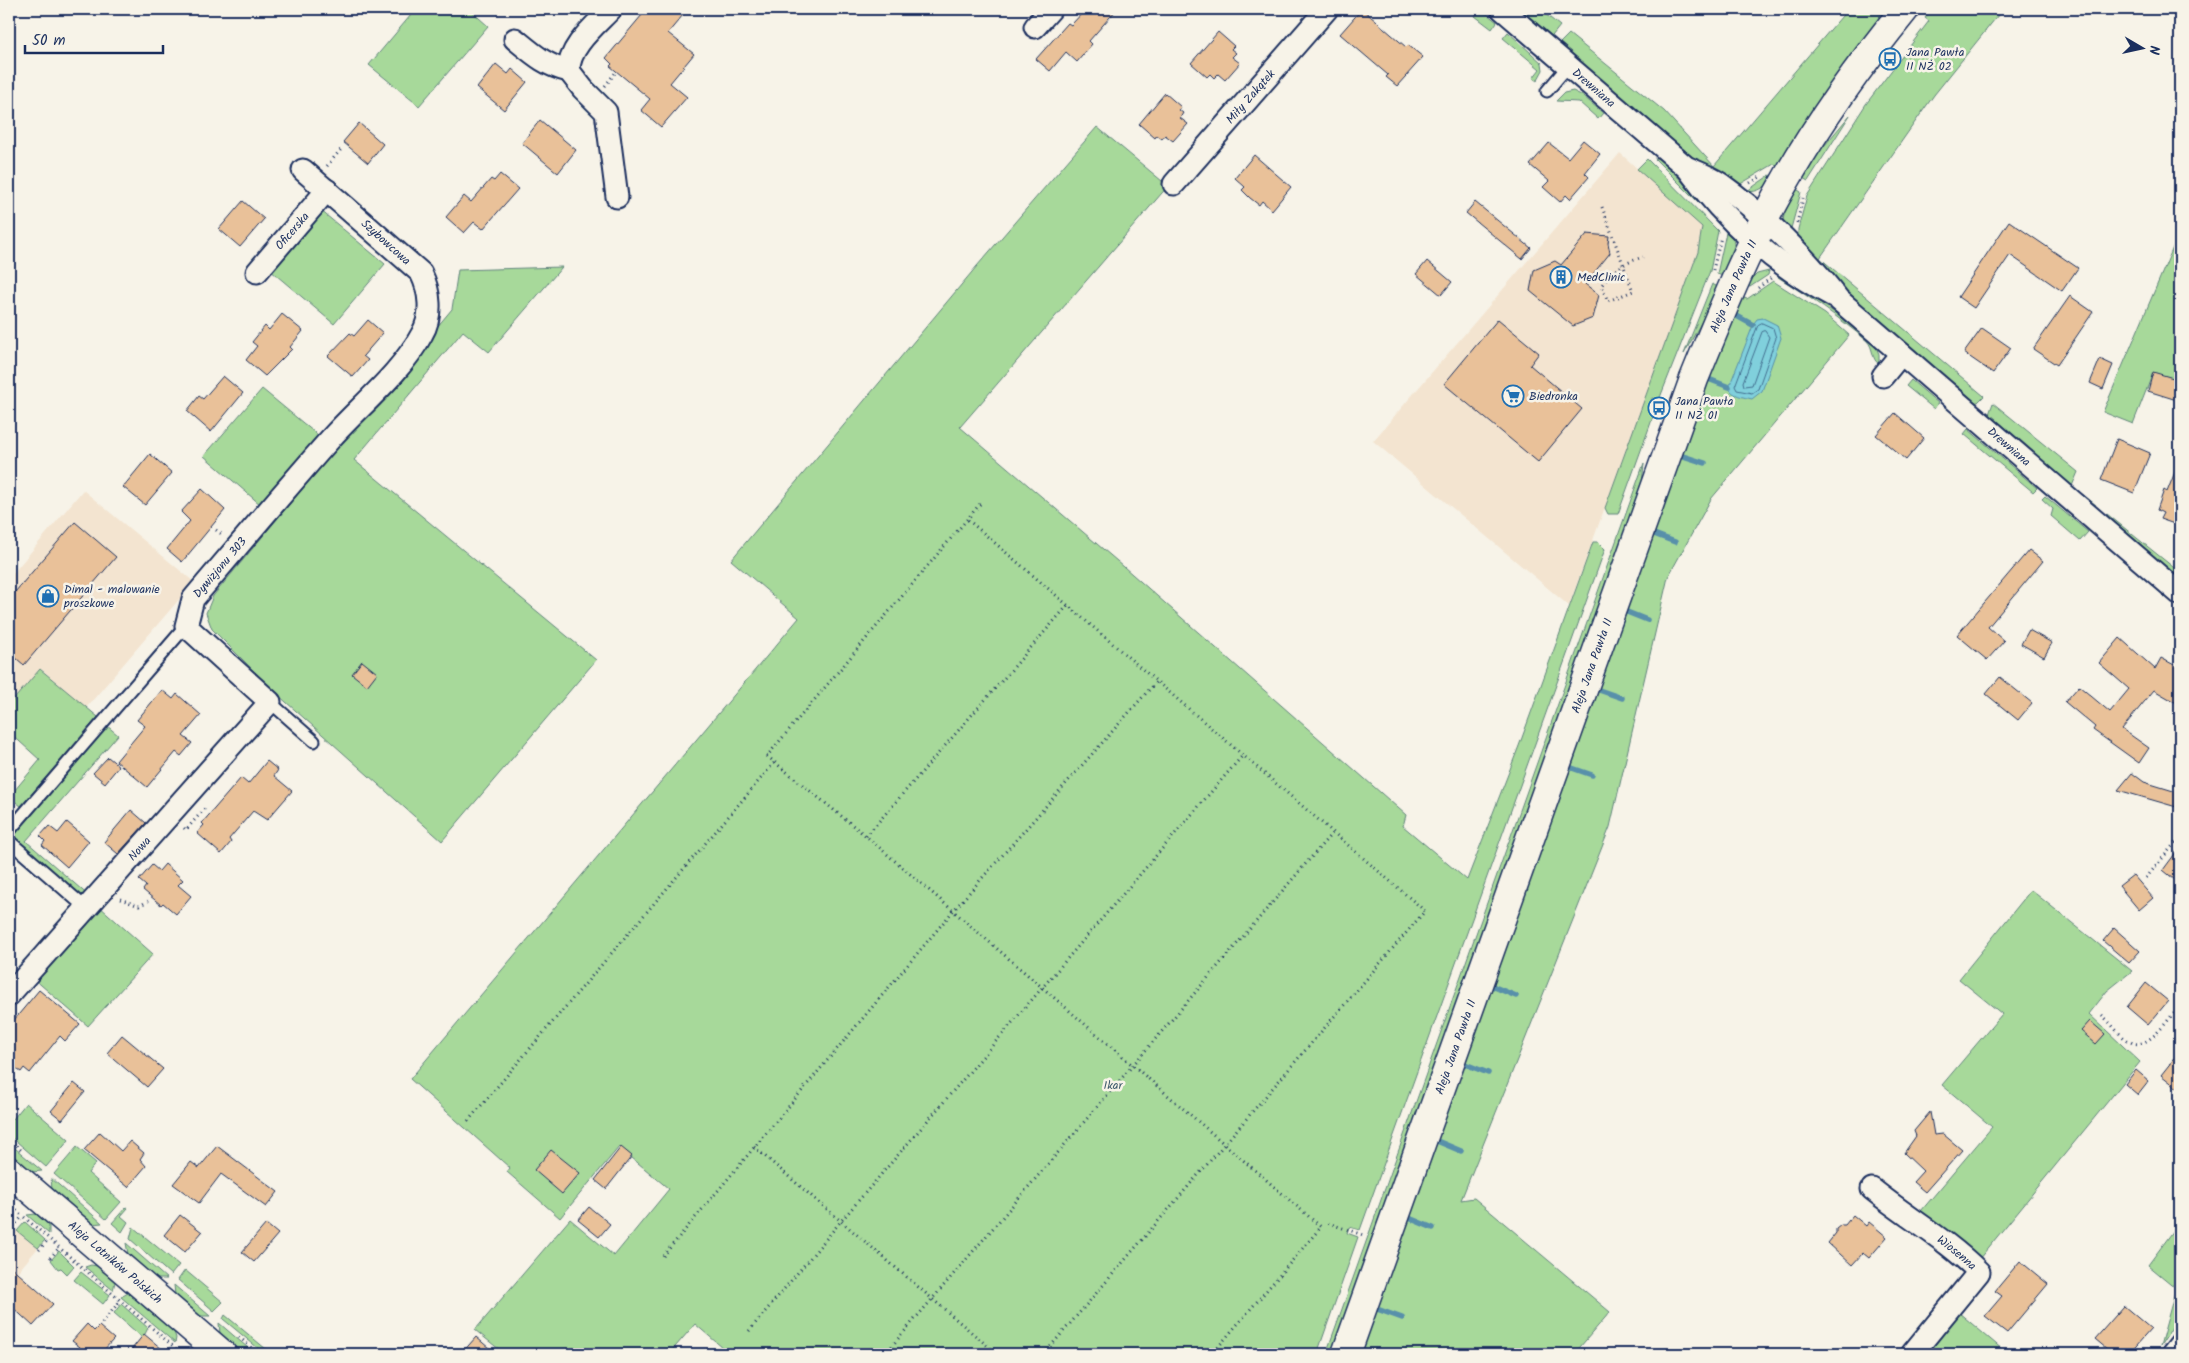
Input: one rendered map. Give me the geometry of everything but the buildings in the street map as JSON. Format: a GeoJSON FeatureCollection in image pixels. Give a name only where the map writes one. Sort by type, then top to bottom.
{"type":"FeatureCollection","features":[{"type":"Feature","properties":{"kind":"street"},"geometry":{"type":"LineString","coordinates":[[569,71],[570,58],[575,49],[611,9]]}},
{"type":"Feature","properties":{"kind":"street"},"geometry":{"type":"LineString","coordinates":[[1035,27],[1051,9]]}},
{"type":"Feature","properties":{"kind":"street","name":"Miły Zakątek"},"geometry":{"type":"LineString","coordinates":[[1174,184],[1327,9]]}},
{"type":"Feature","properties":{"kind":"street","name":"Drewniana"},"geometry":{"type":"LineString","coordinates":[[1502,9],[1686,167],[1707,196],[1759,230],[1806,282],[1840,300],[2180,594]]}},
{"type":"Feature","properties":{"kind":"street","name":"Aleja Jana Pawła II"},"geometry":{"type":"LineString","coordinates":[[1346,1354],[1694,379],[1759,230],[1792,169],[1835,101],[1905,9]]}},
{"type":"Feature","properties":{"kind":"street"},"geometry":{"type":"LineString","coordinates":[[515,39],[543,62],[569,71],[583,90],[606,112],[617,197]]}},
{"type":"Feature","properties":{"kind":"street","name":"Oficerska"},"geometry":{"type":"LineString","coordinates":[[256,272],[315,180]]}},
{"type":"Feature","properties":{"kind":"street","name":"Szybowcowa"},"geometry":{"type":"LineString","coordinates":[[315,180],[421,273],[429,288],[428,318],[423,333]]}},
{"type":"Feature","properties":{"kind":"street","name":"Dywizjonu 303"},"geometry":{"type":"LineString","coordinates":[[186,626],[193,599],[332,437],[398,366],[423,333]]}},
{"type":"Feature","properties":{"kind":"street"},"geometry":{"type":"LineString","coordinates":[[1883,376],[1901,354]]}},
{"type":"Feature","properties":{"kind":"street"},"geometry":{"type":"LineString","coordinates":[[186,626],[270,702]]}},
{"type":"Feature","properties":{"kind":"street","name":"Nowa"},"geometry":{"type":"LineString","coordinates":[[9,995],[270,702]]}},
{"type":"Feature","properties":{"kind":"street","name":"Aleja Lotników Polskich"},"geometry":{"type":"LineString","coordinates":[[9,1171],[222,1354]]}},
{"type":"Feature","properties":{"kind":"street","name":"Wiosenna"},"geometry":{"type":"LineString","coordinates":[[1872,1189],[1892,1206],[1929,1229],[1970,1262],[1979,1272],[1912,1354]]}},
{"type":"Feature","properties":{"kind":"street"},"geometry":{"type":"LineString","coordinates":[[2172,1354],[2180,1344]]}},
{"type":"Feature","properties":{"kind":"lane"},"geometry":{"type":"LineString","coordinates":[[1547,91],[1568,66]]}},
{"type":"Feature","properties":{"kind":"lane","name":"Dywizjonu 303"},"geometry":{"type":"LineString","coordinates":[[9,831],[186,626]]}},
{"type":"Feature","properties":{"kind":"lane"},"geometry":{"type":"LineString","coordinates":[[270,702],[314,741]]}},
{"type":"Feature","properties":{"kind":"lane"},"geometry":{"type":"LineString","coordinates":[[9,841],[87,909]]}},
{"type":"Feature","properties":{"kind":"path"},"geometry":{"type":"LineString","coordinates":[[315,180],[343,147]]}},
{"type":"Feature","properties":{"kind":"path"},"geometry":{"type":"LineString","coordinates":[[1602,207],[1623,264],[1633,291],[1608,301],[1601,286],[1615,269],[1623,264],[1643,256]]}},
{"type":"Feature","properties":{"kind":"path"},"geometry":{"type":"LineString","coordinates":[[980,504],[767,756],[866,836],[1321,1227],[1212,1354]]}},
{"type":"Feature","properties":{"kind":"path"},"geometry":{"type":"LineString","coordinates":[[968,520],[1069,604],[1156,682],[1425,911],[1044,1354]]}},
{"type":"Feature","properties":{"kind":"path"},"geometry":{"type":"LineString","coordinates":[[866,836],[1069,604]]}},
{"type":"Feature","properties":{"kind":"path"},"geometry":{"type":"LineString","coordinates":[[663,1256],[953,911],[1156,682]]}},
{"type":"Feature","properties":{"kind":"path"},"geometry":{"type":"LineString","coordinates":[[749,1331],[841,1221],[1044,988],[1243,755]]}},
{"type":"Feature","properties":{"kind":"path"},"geometry":{"type":"LineString","coordinates":[[468,1122],[775,762]]}},
{"type":"Feature","properties":{"kind":"path"},"geometry":{"type":"LineString","coordinates":[[884,1354],[1333,832]]}},
{"type":"Feature","properties":{"kind":"path"},"geometry":{"type":"LineString","coordinates":[[2146,878],[2180,837]]}},
{"type":"Feature","properties":{"kind":"path"},"geometry":{"type":"LineString","coordinates":[[112,901],[124,899],[139,906],[148,901]]}},
{"type":"Feature","properties":{"kind":"path"},"geometry":{"type":"LineString","coordinates":[[2102,1016],[2131,1043],[2138,1044],[2148,1040],[2160,1030],[2180,1004]]}},
{"type":"Feature","properties":{"kind":"path"},"geometry":{"type":"LineString","coordinates":[[2176,1130],[2180,1125]]}},
{"type":"Feature","properties":{"kind":"path"},"geometry":{"type":"LineString","coordinates":[[754,1147],[997,1354]]}},
{"type":"Feature","properties":{"kind":"path"},"geometry":{"type":"LineString","coordinates":[[9,1204],[182,1354]]}},
{"type":"Feature","properties":{"kind":"path"},"geometry":{"type":"LineString","coordinates":[[13,1227],[22,1216]]}},
{"type":"Feature","properties":{"kind":"path"},"geometry":{"type":"LineString","coordinates":[[1328,1223],[1363,1235]]}},
{"type":"Feature","properties":{"kind":"path"},"geometry":{"type":"LineString","coordinates":[[40,1250],[49,1239]]}},
{"type":"Feature","properties":{"kind":"path"},"geometry":{"type":"LineString","coordinates":[[50,1258],[59,1248]]}},
{"type":"Feature","properties":{"kind":"path"},"geometry":{"type":"LineString","coordinates":[[102,1323],[120,1301]]}},
{"type":"Feature","properties":{"kind":"path"},"geometry":{"type":"LineString","coordinates":[[168,1354],[174,1347]]}},
{"type":"Feature","properties":{"kind":"shaded area"},"geometry":{"type":"Polygon","coordinates":[[[1620,153],[1702,227],[1698,252],[1569,606],[1373,441],[1620,153]]]}},
{"type":"Feature","properties":{"kind":"shaded area"},"geometry":{"type":"Polygon","coordinates":[[[83,490],[194,582],[86,708],[41,669],[16,697],[9,690],[9,578],[83,490]]]}},
{"type":"Feature","properties":{"kind":"shaded area"},"geometry":{"type":"Polygon","coordinates":[[[9,1224],[38,1248],[9,1282],[9,1224]]]}},
{"type":"Feature","properties":{"kind":"green space"},"geometry":{"type":"Polygon","coordinates":[[[416,9],[469,9],[488,26],[419,106],[369,65],[416,9]]]}},
{"type":"Feature","properties":{"kind":"green space"},"geometry":{"type":"Polygon","coordinates":[[[1475,9],[1481,9],[1497,22],[1492,29],[1475,16],[1478,12],[1475,9]]]}},
{"type":"Feature","properties":{"kind":"green space"},"geometry":{"type":"Polygon","coordinates":[[[1514,9],[1539,9],[1560,26],[1552,36],[1546,36],[1514,9]]]}},
{"type":"Feature","properties":{"kind":"green space"},"geometry":{"type":"Polygon","coordinates":[[[1848,9],[1887,9],[1827,90],[1778,166],[1774,164],[1737,186],[1668,139],[1561,49],[1560,43],[1569,34],[1664,111],[1714,166],[1848,9]]]}},
{"type":"Feature","properties":{"kind":"green space"},"geometry":{"type":"Polygon","coordinates":[[[1931,9],[2003,9],[1934,95],[1820,258],[1984,396],[1978,402],[1972,403],[1847,292],[1798,241],[1798,229],[1807,196],[1866,104],[1929,21],[1925,18],[1931,9]]]}},
{"type":"Feature","properties":{"kind":"green space"},"geometry":{"type":"Polygon","coordinates":[[[1508,32],[1542,63],[1543,70],[1537,81],[1533,78],[1540,69],[1503,38],[1508,32]]]}},
{"type":"Feature","properties":{"kind":"green space"},"geometry":{"type":"Polygon","coordinates":[[[1573,91],[1583,96],[1603,113],[1598,119],[1579,102],[1556,101],[1564,93],[1573,91]]]}},
{"type":"Feature","properties":{"kind":"green space"},"geometry":{"type":"Polygon","coordinates":[[[1850,115],[1808,181],[1801,177],[1809,164],[1850,115]]]}},
{"type":"Feature","properties":{"kind":"green space","name":"Ikar"},"geometry":{"type":"Polygon","coordinates":[[[1097,127],[1168,186],[960,427],[1124,567],[1406,815],[1403,826],[1467,880],[1519,746],[1593,542],[1598,542],[1605,549],[1360,1230],[1349,1227],[1347,1233],[1358,1237],[1317,1354],[730,1354],[695,1324],[669,1354],[505,1354],[475,1330],[570,1219],[614,1256],[669,1189],[619,1147],[560,1218],[507,1172],[510,1168],[410,1079],[799,618],[731,560],[977,266],[1097,127]]]}},
{"type":"Feature","properties":{"kind":"green space"},"geometry":{"type":"Polygon","coordinates":[[[1654,158],[1660,159],[1720,220],[1718,222],[1654,158]]]}},
{"type":"Feature","properties":{"kind":"green space"},"geometry":{"type":"Polygon","coordinates":[[[1647,159],[1718,231],[1710,271],[1659,400],[1652,398],[1647,411],[1654,414],[1618,514],[1608,514],[1605,508],[1698,252],[1702,227],[1637,169],[1647,159]]]}},
{"type":"Feature","properties":{"kind":"green space"},"geometry":{"type":"Polygon","coordinates":[[[1770,175],[1775,178],[1766,186],[1755,191],[1747,191],[1770,175]]]}},
{"type":"Feature","properties":{"kind":"green space"},"geometry":{"type":"Polygon","coordinates":[[[1795,188],[1801,192],[1790,232],[1783,221],[1786,203],[1795,188]]]}},
{"type":"Feature","properties":{"kind":"green space"},"geometry":{"type":"Polygon","coordinates":[[[320,210],[385,264],[334,324],[270,270],[320,210]]]}},
{"type":"Feature","properties":{"kind":"green space"},"geometry":{"type":"Polygon","coordinates":[[[1727,228],[1731,234],[1734,246],[1723,276],[1717,274],[1727,228]]]}},
{"type":"Feature","properties":{"kind":"green space"},"geometry":{"type":"Polygon","coordinates":[[[2180,231],[2180,380],[2153,373],[2133,424],[2103,412],[2180,231]]]}},
{"type":"Feature","properties":{"kind":"green space"},"geometry":{"type":"Polygon","coordinates":[[[562,267],[489,352],[463,331],[354,460],[596,660],[442,841],[277,694],[212,629],[206,613],[213,596],[452,309],[458,270],[562,267]]]}},
{"type":"Feature","properties":{"kind":"green space"},"geometry":{"type":"Polygon","coordinates":[[[1769,271],[1768,275],[1750,287],[1745,286],[1757,274],[1769,271]]]}},
{"type":"Feature","properties":{"kind":"green space"},"geometry":{"type":"Polygon","coordinates":[[[1781,274],[1835,313],[1876,347],[1879,354],[1879,364],[1876,362],[1867,341],[1824,307],[1778,277],[1781,274]]]}},
{"type":"Feature","properties":{"kind":"green space"},"geometry":{"type":"Polygon","coordinates":[[[1773,281],[1825,314],[1849,335],[1711,499],[1668,577],[1610,827],[1461,1200],[1474,1198],[1610,1312],[1574,1354],[1358,1354],[1740,297],[1747,299],[1773,281]]]}},
{"type":"Feature","properties":{"kind":"green space"},"geometry":{"type":"Polygon","coordinates":[[[1712,284],[1720,288],[1684,354],[1712,284]]]}},
{"type":"Feature","properties":{"kind":"green space"},"geometry":{"type":"Polygon","coordinates":[[[1911,380],[1938,403],[1934,409],[1906,386],[1911,380]]]}},
{"type":"Feature","properties":{"kind":"green space"},"geometry":{"type":"Polygon","coordinates":[[[262,389],[320,437],[261,505],[204,456],[262,389]]]}},
{"type":"Feature","properties":{"kind":"green space"},"geometry":{"type":"Polygon","coordinates":[[[1993,403],[2078,472],[2072,486],[2096,505],[2091,506],[1988,417],[1993,403]]]}},
{"type":"Feature","properties":{"kind":"green space"},"geometry":{"type":"Polygon","coordinates":[[[1968,429],[2037,488],[2033,492],[1964,434],[1968,429]]]}},
{"type":"Feature","properties":{"kind":"green space"},"geometry":{"type":"Polygon","coordinates":[[[1644,463],[1641,495],[1333,1354],[1326,1354],[1644,463]]]}},
{"type":"Feature","properties":{"kind":"green space"},"geometry":{"type":"Polygon","coordinates":[[[2045,496],[2088,532],[2080,541],[2051,516],[2053,509],[2042,499],[2045,496]]]}},
{"type":"Feature","properties":{"kind":"green space"},"geometry":{"type":"Polygon","coordinates":[[[2107,514],[2178,571],[2174,575],[2108,521],[2107,514]]]}},
{"type":"Feature","properties":{"kind":"green space"},"geometry":{"type":"Polygon","coordinates":[[[40,669],[98,717],[21,806],[9,797],[40,760],[9,732],[9,705],[40,669]]]}},
{"type":"Feature","properties":{"kind":"green space"},"geometry":{"type":"Polygon","coordinates":[[[106,725],[118,735],[26,841],[90,897],[85,902],[12,838],[106,725]]]}},
{"type":"Feature","properties":{"kind":"green space"},"geometry":{"type":"Polygon","coordinates":[[[2031,890],[2132,971],[2107,991],[2089,1014],[2140,1062],[1979,1259],[1921,1211],[1992,1127],[1942,1085],[2002,1014],[1959,979],[2031,890]]]}},
{"type":"Feature","properties":{"kind":"green space"},"geometry":{"type":"Polygon","coordinates":[[[99,906],[153,954],[88,1026],[33,978],[99,906]]]}},
{"type":"Feature","properties":{"kind":"green space"},"geometry":{"type":"Polygon","coordinates":[[[26,1103],[69,1140],[46,1167],[9,1135],[9,1124],[26,1103]]]}},
{"type":"Feature","properties":{"kind":"green space"},"geometry":{"type":"Polygon","coordinates":[[[9,1143],[42,1171],[31,1172],[9,1153],[9,1143]]]}},
{"type":"Feature","properties":{"kind":"green space"},"geometry":{"type":"Polygon","coordinates":[[[77,1147],[96,1163],[88,1173],[121,1202],[106,1219],[54,1174],[77,1147]]]}},
{"type":"Feature","properties":{"kind":"green space"},"geometry":{"type":"Polygon","coordinates":[[[51,1178],[102,1223],[92,1224],[52,1190],[51,1178]]]}},
{"type":"Feature","properties":{"kind":"green space"},"geometry":{"type":"Polygon","coordinates":[[[126,1207],[128,1208],[121,1216],[128,1222],[122,1232],[112,1223],[126,1207]]]}},
{"type":"Feature","properties":{"kind":"green space"},"geometry":{"type":"Polygon","coordinates":[[[36,1214],[49,1225],[49,1234],[27,1215],[36,1214]]]}},
{"type":"Feature","properties":{"kind":"green space"},"geometry":{"type":"Polygon","coordinates":[[[25,1222],[45,1240],[38,1248],[17,1231],[25,1222]]]}},
{"type":"Feature","properties":{"kind":"green space"},"geometry":{"type":"Polygon","coordinates":[[[2180,1222],[2180,1315],[2160,1346],[2176,1288],[2148,1265],[2180,1222]]]}},
{"type":"Feature","properties":{"kind":"green space"},"geometry":{"type":"Polygon","coordinates":[[[133,1227],[179,1265],[171,1275],[130,1239],[133,1227]]]}},
{"type":"Feature","properties":{"kind":"green space"},"geometry":{"type":"Polygon","coordinates":[[[126,1243],[167,1279],[156,1279],[128,1254],[126,1243]]]}},
{"type":"Feature","properties":{"kind":"green space"},"geometry":{"type":"Polygon","coordinates":[[[59,1251],[74,1266],[67,1274],[61,1268],[58,1269],[51,1260],[59,1251]]]}},
{"type":"Feature","properties":{"kind":"green space"},"geometry":{"type":"Polygon","coordinates":[[[97,1266],[115,1282],[113,1290],[85,1267],[97,1266]]]}},
{"type":"Feature","properties":{"kind":"green space"},"geometry":{"type":"Polygon","coordinates":[[[185,1270],[223,1302],[214,1311],[178,1280],[185,1270]]]}},
{"type":"Feature","properties":{"kind":"green space"},"geometry":{"type":"Polygon","coordinates":[[[81,1272],[110,1295],[103,1304],[74,1280],[81,1272]]]}},
{"type":"Feature","properties":{"kind":"green space"},"geometry":{"type":"Polygon","coordinates":[[[174,1285],[210,1316],[199,1316],[175,1295],[174,1285]]]}},
{"type":"Feature","properties":{"kind":"green space"},"geometry":{"type":"Polygon","coordinates":[[[128,1293],[174,1332],[175,1343],[121,1297],[128,1293]]]}},
{"type":"Feature","properties":{"kind":"green space"},"geometry":{"type":"Polygon","coordinates":[[[121,1304],[148,1328],[143,1338],[114,1313],[121,1304]]]}},
{"type":"Feature","properties":{"kind":"green space"},"geometry":{"type":"Polygon","coordinates":[[[1958,1312],[2003,1350],[1999,1354],[1923,1354],[1958,1312]]]}},
{"type":"Feature","properties":{"kind":"green space"},"geometry":{"type":"Polygon","coordinates":[[[225,1315],[272,1354],[265,1354],[223,1319],[225,1315]]]}},
{"type":"Feature","properties":{"kind":"green space"},"geometry":{"type":"Polygon","coordinates":[[[219,1323],[255,1354],[244,1354],[220,1334],[219,1323]]]}},
{"type":"Feature","properties":{"kind":"water"},"geometry":{"type":"Polygon","coordinates":[[[1763,318],[1777,325],[1781,338],[1762,391],[1752,399],[1742,397],[1732,392],[1729,387],[1754,323],[1757,319],[1763,318]]]}},
{"type":"Feature","properties":{"kind":"waterway"},"geometry":{"type":"LineString","coordinates":[[1735,315],[1753,325]]}},
{"type":"Feature","properties":{"kind":"waterway"},"geometry":{"type":"LineString","coordinates":[[1711,380],[1729,387]]}},
{"type":"Feature","properties":{"kind":"waterway"},"geometry":{"type":"LineString","coordinates":[[1683,456],[1705,463]]}},
{"type":"Feature","properties":{"kind":"waterway"},"geometry":{"type":"LineString","coordinates":[[1654,534],[1675,542]]}},
{"type":"Feature","properties":{"kind":"waterway"},"geometry":{"type":"LineString","coordinates":[[1627,612],[1647,620]]}},
{"type":"Feature","properties":{"kind":"waterway"},"geometry":{"type":"LineString","coordinates":[[1599,690],[1622,698]]}},
{"type":"Feature","properties":{"kind":"waterway"},"geometry":{"type":"LineString","coordinates":[[1572,768],[1592,775]]}},
{"type":"Feature","properties":{"kind":"waterway"},"geometry":{"type":"LineString","coordinates":[[1492,986],[1516,996]]}},
{"type":"Feature","properties":{"kind":"waterway"},"geometry":{"type":"LineString","coordinates":[[1465,1064],[1488,1073]]}},
{"type":"Feature","properties":{"kind":"waterway"},"geometry":{"type":"LineString","coordinates":[[1437,1141],[1461,1151]]}},
{"type":"Feature","properties":{"kind":"waterway"},"geometry":{"type":"LineString","coordinates":[[1409,1218],[1433,1228]]}},
{"type":"Feature","properties":{"kind":"waterway"},"geometry":{"type":"LineString","coordinates":[[1377,1309],[1402,1318]]}},
{"type":"Feature","properties":{"kind":"place","name":"Jana Pawła II NŻ 02"},"geometry":{"type":"Point","coordinates":[1890,59]}},
{"type":"Feature","properties":{"kind":"place","name":"MedClinic"},"geometry":{"type":"Point","coordinates":[1561,277]}},
{"type":"Feature","properties":{"kind":"place","name":"Biedronka"},"geometry":{"type":"Point","coordinates":[1513,396]}},
{"type":"Feature","properties":{"kind":"place","name":"Jana Pawła II NŻ 01"},"geometry":{"type":"Point","coordinates":[1659,408]}},
{"type":"Feature","properties":{"kind":"place","name":"Dimal - malowanie proszkowe"},"geometry":{"type":"Point","coordinates":[48,596]}}]}
